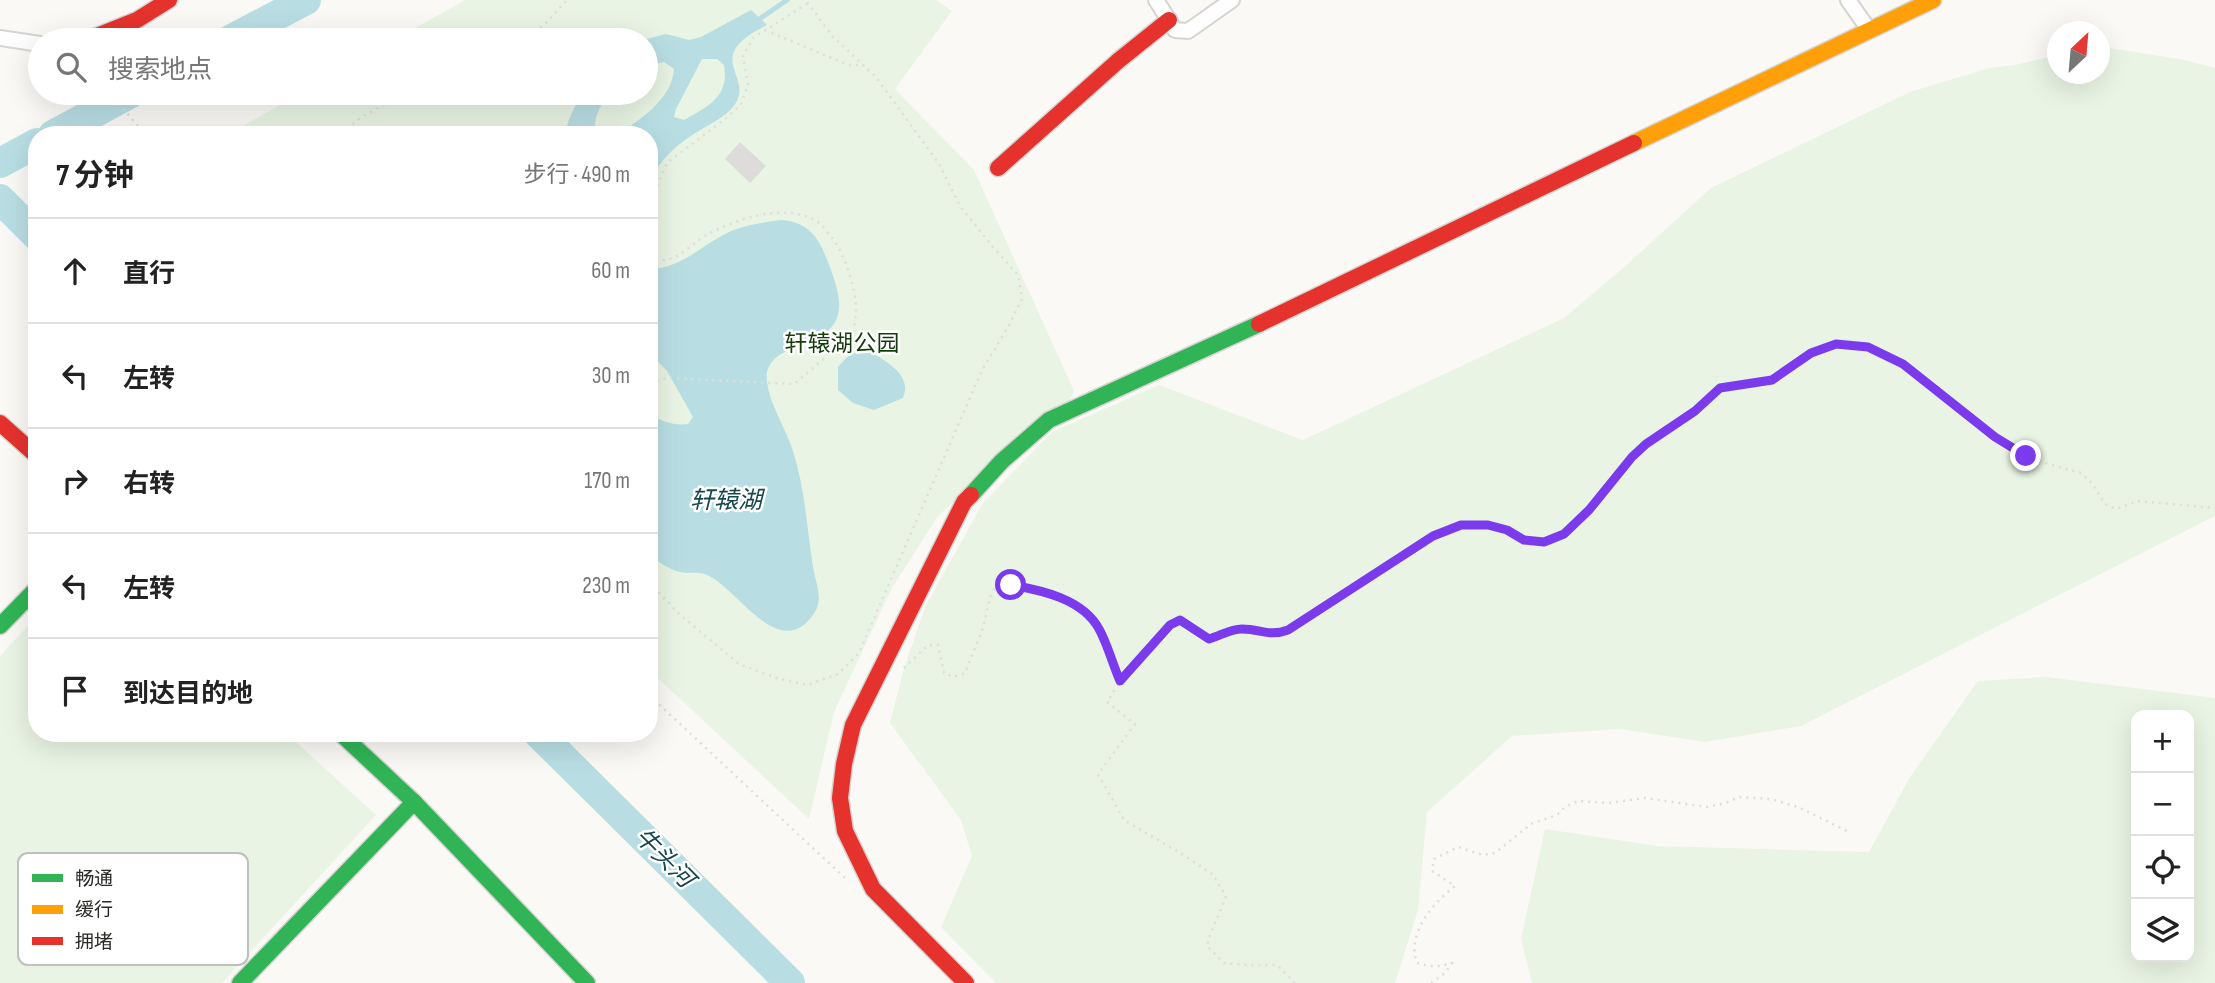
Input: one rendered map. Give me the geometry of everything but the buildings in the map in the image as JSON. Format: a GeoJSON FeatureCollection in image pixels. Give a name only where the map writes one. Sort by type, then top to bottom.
{"type":"FeatureCollection","features":[{"type":"Feature","properties":{"kind":"street"},"geometry":{"type":"LineString","coordinates":[[117,28],[137,20],[169,0]]}},
{"type":"Feature","properties":{"kind":"street"},"geometry":{"type":"LineString","coordinates":[[1156,0],[1175,30],[1188,31],[1232,0]]}},
{"type":"Feature","properties":{"kind":"street"},"geometry":{"type":"LineString","coordinates":[[1848,0],[1869,30]]}},
{"type":"Feature","properties":{"kind":"street"},"geometry":{"type":"LineString","coordinates":[[966,983],[873,889],[845,831],[840,798],[853,725],[964,502],[1002,461],[1049,420],[1296,307],[1933,0]]}},
{"type":"Feature","properties":{"kind":"street"},"geometry":{"type":"LineString","coordinates":[[998,167],[1118,61],[1169,20]]}},
{"type":"Feature","properties":{"kind":"street"},"geometry":{"type":"LineString","coordinates":[[0,38],[28,42]]}},
{"type":"Feature","properties":{"kind":"street"},"geometry":{"type":"LineString","coordinates":[[0,423],[28,448]]}},
{"type":"Feature","properties":{"kind":"street"},"geometry":{"type":"LineString","coordinates":[[0,626],[28,596]]}},
{"type":"Feature","properties":{"kind":"street"},"geometry":{"type":"LineString","coordinates":[[350,742],[414,802],[587,983]]}},
{"type":"Feature","properties":{"kind":"street"},"geometry":{"type":"LineString","coordinates":[[240,983],[414,802]]}},
{"type":"Feature","properties":{"kind":"path"},"geometry":{"type":"LineString","coordinates":[[540,28],[567,0]]}},
{"type":"Feature","properties":{"kind":"path"},"geometry":{"type":"LineString","coordinates":[[658,184],[667,163],[741,104],[748,85],[743,56],[753,38],[807,1],[832,36],[876,77],[939,164],[960,206],[1018,275],[1022,299],[982,370],[859,653],[838,674],[807,685],[738,664],[679,614],[658,592]]}},
{"type":"Feature","properties":{"kind":"path"},"geometry":{"type":"LineString","coordinates":[[765,30],[848,65],[863,65]]}},
{"type":"Feature","properties":{"kind":"path"},"geometry":{"type":"LineString","coordinates":[[120,105],[138,126]]}},
{"type":"Feature","properties":{"kind":"path"},"geometry":{"type":"LineString","coordinates":[[351,126],[360,118],[384,105]]}},
{"type":"Feature","properties":{"kind":"path"},"geometry":{"type":"LineString","coordinates":[[658,260],[669,260],[708,233],[753,216],[799,214],[818,222],[837,243],[849,272],[856,305],[853,334],[794,383],[658,381]]}},
{"type":"Feature","properties":{"kind":"path"},"geometry":{"type":"LineString","coordinates":[[1295,983],[1277,965],[1224,963],[1207,946],[1210,930],[1220,916],[1226,896],[1212,874],[1124,820],[1098,774],[1135,724],[1107,702],[1120,681],[1170,625],[1180,620],[1209,639],[1231,630],[1243,629],[1277,634],[1288,630],[1433,536],[1461,525],[1488,525],[1507,530],[1524,540],[1544,542],[1564,534],[1589,510],[1632,457],[1646,444],[1695,411],[1720,388],[1772,380],[1811,353],[1836,344],[1868,347],[1903,364],[2016,451],[2037,461],[2081,473],[2092,483],[2105,504],[2116,509],[2138,501],[2215,508]]}},
{"type":"Feature","properties":{"kind":"path"},"geometry":{"type":"LineString","coordinates":[[900,672],[928,645],[938,645],[944,673],[954,677],[965,673],[983,628],[991,594],[997,585],[1004,585],[1038,590],[1082,610],[1099,629],[1120,681]]}},
{"type":"Feature","properties":{"kind":"path"},"geometry":{"type":"LineString","coordinates":[[658,703],[847,880]]}},
{"type":"Feature","properties":{"kind":"path"},"geometry":{"type":"LineString","coordinates":[[1431,983],[1445,973],[1452,963],[1441,967],[1428,967],[1417,963],[1413,954],[1415,940],[1433,904],[1455,886],[1432,871],[1434,859],[1458,847],[1483,855],[1495,853],[1531,824],[1556,815],[1578,801],[1609,803],[1645,798],[1707,807],[1751,796],[1785,802],[1851,833]]}},
{"type":"Feature","properties":{"kind":"green space","name":"轩辕湖公园"},"geometry":{"type":"Polygon","coordinates":[[[465,0],[936,0],[952,11],[895,89],[974,170],[1074,391],[1062,417],[1029,434],[938,516],[892,588],[834,712],[809,819],[658,678],[658,126],[243,126],[280,105],[658,105],[658,28],[415,28],[465,0]]]}},
{"type":"Feature","properties":{"kind":"green space"},"geometry":{"type":"Polygon","coordinates":[[[2110,48],[2185,60],[2215,68],[2215,516],[1801,726],[1705,742],[1620,729],[1512,736],[1427,812],[1418,910],[1395,983],[996,983],[941,927],[972,856],[961,820],[890,723],[904,668],[926,605],[983,503],[1052,432],[1159,385],[1303,440],[1564,318],[1711,188],[1910,92],[1989,68],[2047,57],[2047,84],[2110,84],[2110,48]]]}},
{"type":"Feature","properties":{"kind":"green space"},"geometry":{"type":"Polygon","coordinates":[[[28,626],[28,742],[296,742],[376,815],[248,955],[248,853],[18,853],[18,965],[238,965],[222,983],[0,983],[0,656],[28,626]]]}},
{"type":"Feature","properties":{"kind":"green space"},"geometry":{"type":"Polygon","coordinates":[[[2047,677],[2215,698],[2215,983],[1532,983],[1521,939],[1545,829],[1657,846],[1869,852],[1910,777],[1978,681],[2047,677]]]}},
{"type":"Feature","properties":{"kind":"water"},"geometry":{"type":"Polygon","coordinates":[[[751,10],[767,25],[747,37],[736,48],[733,58],[739,96],[733,107],[678,145],[658,167],[658,126],[630,126],[658,105],[672,80],[674,69],[664,62],[658,63],[658,36],[666,34],[689,40],[701,37],[751,10]],[[702,59],[674,117],[684,120],[715,100],[724,85],[724,65],[717,59],[702,59]]]}},
{"type":"Feature","properties":{"kind":"water"},"geometry":{"type":"Polygon","coordinates":[[[577,105],[602,105],[595,126],[567,126],[577,105]]]}},
{"type":"Feature","properties":{"kind":"water","name":"轩辕湖"},"geometry":{"type":"Polygon","coordinates":[[[781,220],[806,228],[822,248],[839,302],[835,323],[825,333],[787,351],[776,358],[768,368],[769,391],[797,465],[818,593],[817,608],[813,615],[804,625],[791,630],[779,629],[766,623],[718,581],[707,575],[676,571],[658,561],[658,419],[688,424],[693,417],[667,371],[658,362],[658,268],[679,262],[723,235],[751,225],[781,220]]]}},
{"type":"Feature","properties":{"kind":"water"},"geometry":{"type":"Polygon","coordinates":[[[863,348],[888,363],[900,374],[905,388],[903,398],[874,410],[853,403],[838,390],[838,367],[847,357],[863,348]]]}},
{"type":"Feature","properties":{"kind":"waterway"},"geometry":{"type":"LineString","coordinates":[[253,28],[306,0]]}},
{"type":"Feature","properties":{"kind":"waterway"},"geometry":{"type":"LineString","coordinates":[[758,20],[787,0]]}},
{"type":"Feature","properties":{"kind":"waterway"},"geometry":{"type":"LineString","coordinates":[[70,126],[109,105]]}},
{"type":"Feature","properties":{"kind":"waterway"},"geometry":{"type":"LineString","coordinates":[[0,163],[28,148]]}},
{"type":"Feature","properties":{"kind":"waterway","name":"牛头河"},"geometry":{"type":"LineString","coordinates":[[0,199],[28,227]]}},
{"type":"Feature","properties":{"kind":"waterway","name":"牛头河"},"geometry":{"type":"LineString","coordinates":[[547,742],[790,983]]}},
{"type":"Feature","properties":{"kind":"traffic: fast"},"geometry":{"type":"LineString","coordinates":[[971,495],[1002,461],[1049,420],[1259,324]]}},
{"type":"Feature","properties":{"kind":"traffic: fast"},"geometry":{"type":"LineString","coordinates":[[0,626],[28,597]]}},
{"type":"Feature","properties":{"kind":"traffic: fast"},"geometry":{"type":"LineString","coordinates":[[350,742],[414,802],[587,983]]}},
{"type":"Feature","properties":{"kind":"traffic: fast"},"geometry":{"type":"LineString","coordinates":[[240,983],[414,802]]}},
{"type":"Feature","properties":{"kind":"traffic: slow"},"geometry":{"type":"LineString","coordinates":[[1634,143],[1933,0]]}},
{"type":"Feature","properties":{"kind":"traffic: jam"},"geometry":{"type":"LineString","coordinates":[[117,28],[137,20],[169,0]]}},
{"type":"Feature","properties":{"kind":"traffic: jam"},"geometry":{"type":"LineString","coordinates":[[998,168],[1118,61],[1169,20]]}},
{"type":"Feature","properties":{"kind":"traffic: jam"},"geometry":{"type":"LineString","coordinates":[[1259,324],[1634,143]]}},
{"type":"Feature","properties":{"kind":"traffic: jam"},"geometry":{"type":"LineString","coordinates":[[0,423],[28,448]]}},
{"type":"Feature","properties":{"kind":"traffic: jam"},"geometry":{"type":"LineString","coordinates":[[966,983],[873,889],[845,831],[840,798],[853,725],[964,502],[971,495]]}},
{"type":"Feature","properties":{"kind":"route"},"geometry":{"type":"LineString","coordinates":[[1011,585],[1052,595],[1092,618],[1120,681],[1170,625],[1180,620],[1209,639],[1231,630],[1243,629],[1277,634],[1288,630],[1433,536],[1461,525],[1488,525],[1507,530],[1524,540],[1544,542],[1564,534],[1589,510],[1632,457],[1646,444],[1695,411],[1720,388],[1772,380],[1811,353],[1836,344],[1868,347],[1903,364],[1995,437],[2026,456]]}}]}
